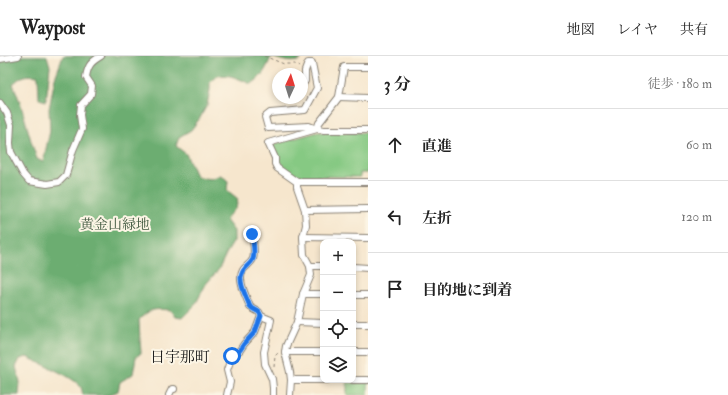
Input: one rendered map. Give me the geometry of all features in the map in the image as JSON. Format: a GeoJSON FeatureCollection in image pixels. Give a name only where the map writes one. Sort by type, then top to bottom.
{"type":"FeatureCollection","features":[{"type":"Feature","properties":{"kind":"street"},"geometry":{"type":"LineString","coordinates":[[0,59],[18,56]]}},
{"type":"Feature","properties":{"kind":"street"},"geometry":{"type":"LineString","coordinates":[[0,104],[7,113],[11,125],[11,152],[23,174],[29,181],[47,184],[59,182],[66,175],[82,129],[80,115],[81,105],[92,94],[92,86],[86,76],[87,68],[93,61],[101,56]]}},
{"type":"Feature","properties":{"kind":"street"},"geometry":{"type":"LineString","coordinates":[[306,68],[308,63],[312,63],[318,88],[305,110],[270,114],[265,117],[268,128],[309,126],[317,129]]}},
{"type":"Feature","properties":{"kind":"street"},"geometry":{"type":"LineString","coordinates":[[317,129],[339,98],[344,67],[368,68]]}},
{"type":"Feature","properties":{"kind":"street"},"geometry":{"type":"LineString","coordinates":[[339,98],[368,98]]}},
{"type":"Feature","properties":{"kind":"street"},"geometry":{"type":"LineString","coordinates":[[368,130],[317,129],[268,143],[275,158],[277,168],[297,182],[368,182]]}},
{"type":"Feature","properties":{"kind":"street"},"geometry":{"type":"LineString","coordinates":[[290,395],[291,380],[286,349],[297,322],[303,294],[311,275],[310,266],[304,255],[303,238],[306,225],[306,210],[297,186],[297,182]]}},
{"type":"Feature","properties":{"kind":"street"},"geometry":{"type":"LineString","coordinates":[[306,210],[368,209]]}},
{"type":"Feature","properties":{"kind":"street"},"geometry":{"type":"LineString","coordinates":[[252,234],[254,242],[253,258],[242,271],[241,279],[244,293],[250,307],[259,312],[261,316],[271,320],[264,352],[265,364],[272,379],[273,395]]}},
{"type":"Feature","properties":{"kind":"street"},"geometry":{"type":"LineString","coordinates":[[303,238],[368,238]]}},
{"type":"Feature","properties":{"kind":"street"},"geometry":{"type":"LineString","coordinates":[[310,266],[320,266]]}},
{"type":"Feature","properties":{"kind":"street"},"geometry":{"type":"LineString","coordinates":[[356,267],[368,268]]}},
{"type":"Feature","properties":{"kind":"street"},"geometry":{"type":"LineString","coordinates":[[303,294],[320,294]]}},
{"type":"Feature","properties":{"kind":"street"},"geometry":{"type":"LineString","coordinates":[[356,295],[368,295]]}},
{"type":"Feature","properties":{"kind":"street"},"geometry":{"type":"LineString","coordinates":[[227,395],[230,382],[227,370],[232,356],[240,350],[255,332],[261,316]]}},
{"type":"Feature","properties":{"kind":"street"},"geometry":{"type":"LineString","coordinates":[[297,322],[320,323]]}},
{"type":"Feature","properties":{"kind":"street"},"geometry":{"type":"LineString","coordinates":[[356,324],[368,324]]}},
{"type":"Feature","properties":{"kind":"street"},"geometry":{"type":"LineString","coordinates":[[286,349],[320,352]]}},
{"type":"Feature","properties":{"kind":"street"},"geometry":{"type":"LineString","coordinates":[[356,352],[368,352]]}},
{"type":"Feature","properties":{"kind":"street"},"geometry":{"type":"LineString","coordinates":[[291,380],[320,380]]}},
{"type":"Feature","properties":{"kind":"street"},"geometry":{"type":"LineString","coordinates":[[356,380],[368,380]]}},
{"type":"Feature","properties":{"kind":"street"},"geometry":{"type":"LineString","coordinates":[[169,395],[172,389],[174,389]]}},
{"type":"Feature","properties":{"kind":"path"},"geometry":{"type":"LineString","coordinates":[[264,56],[284,64],[295,64],[301,68]]}},
{"type":"Feature","properties":{"kind":"path"},"geometry":{"type":"LineString","coordinates":[[272,379],[274,375],[273,366],[275,356],[286,349]]}},
{"type":"Feature","properties":{"kind":"green space","name":"黄金山緑地"},"geometry":{"type":"Polygon","coordinates":[[[0,56],[47,56],[50,66],[46,101],[39,99],[38,76],[24,76],[13,84],[37,159],[43,162],[50,131],[49,109],[55,78],[63,56],[298,56],[301,60],[290,62],[271,57],[263,73],[251,84],[226,75],[218,76],[210,82],[207,105],[191,130],[179,137],[176,146],[186,154],[196,176],[210,179],[221,175],[228,181],[227,190],[238,199],[236,208],[226,220],[234,231],[234,241],[219,269],[206,284],[195,305],[182,318],[175,317],[170,310],[153,310],[146,313],[139,320],[141,353],[136,357],[133,374],[120,382],[118,391],[109,395],[83,395],[81,387],[76,382],[27,357],[20,359],[16,367],[20,382],[19,395],[0,395],[0,56]]]}},
{"type":"Feature","properties":{"kind":"green space"},"geometry":{"type":"Polygon","coordinates":[[[318,132],[368,133],[368,173],[360,173],[360,177],[295,176],[278,166],[273,147],[274,144],[318,132]]]}},
{"type":"Feature","properties":{"kind":"green space"},"geometry":{"type":"Polygon","coordinates":[[[347,383],[368,383],[368,395],[347,395],[347,383]]]}},
{"type":"Feature","properties":{"kind":"district","name":"日宇那町"},"geometry":{"type":"Point","coordinates":[180,357]}},
{"type":"Feature","properties":{"kind":"route"},"geometry":{"type":"LineString","coordinates":[[232,356],[240,350],[255,332],[261,316],[259,312],[250,307],[244,293],[241,279],[242,271],[253,258],[254,242],[252,234]]}}]}
